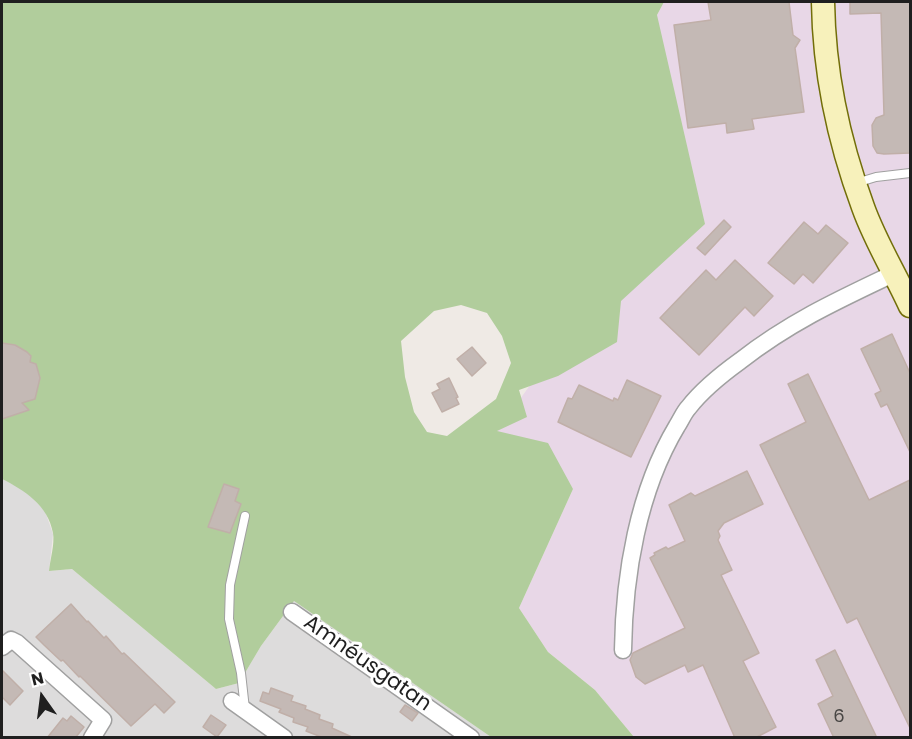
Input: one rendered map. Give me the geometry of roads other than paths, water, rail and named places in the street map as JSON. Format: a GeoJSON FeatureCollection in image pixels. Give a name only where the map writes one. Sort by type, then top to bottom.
{"type":"FeatureCollection","features":[{"type":"Feature","properties":{"kind":"street"},"geometry":{"type":"LineString","coordinates":[[823,2],[830,81],[845,150],[863,209],[910,306]]}},
{"type":"Feature","properties":{"kind":"street"},"geometry":{"type":"LineString","coordinates":[[623,650],[632,556],[647,493],[665,446],[688,407],[722,374],[771,337],[806,316],[895,273]]}},
{"type":"Feature","properties":{"kind":"street","name":"Amnéusgatan"},"geometry":{"type":"LineString","coordinates":[[292,612],[471,738]]}},
{"type":"Feature","properties":{"kind":"street"},"geometry":{"type":"LineString","coordinates":[[2,647],[12,640],[103,720],[93,738]]}},
{"type":"Feature","properties":{"kind":"street"},"geometry":{"type":"LineString","coordinates":[[238,705],[284,738]]}},
{"type":"Feature","properties":{"kind":"lane"},"geometry":{"type":"LineString","coordinates":[[855,183],[876,177],[910,173]]}},
{"type":"Feature","properties":{"kind":"lane"},"geometry":{"type":"LineString","coordinates":[[238,705],[242,673],[229,619],[230,585],[245,516]]}}]}
